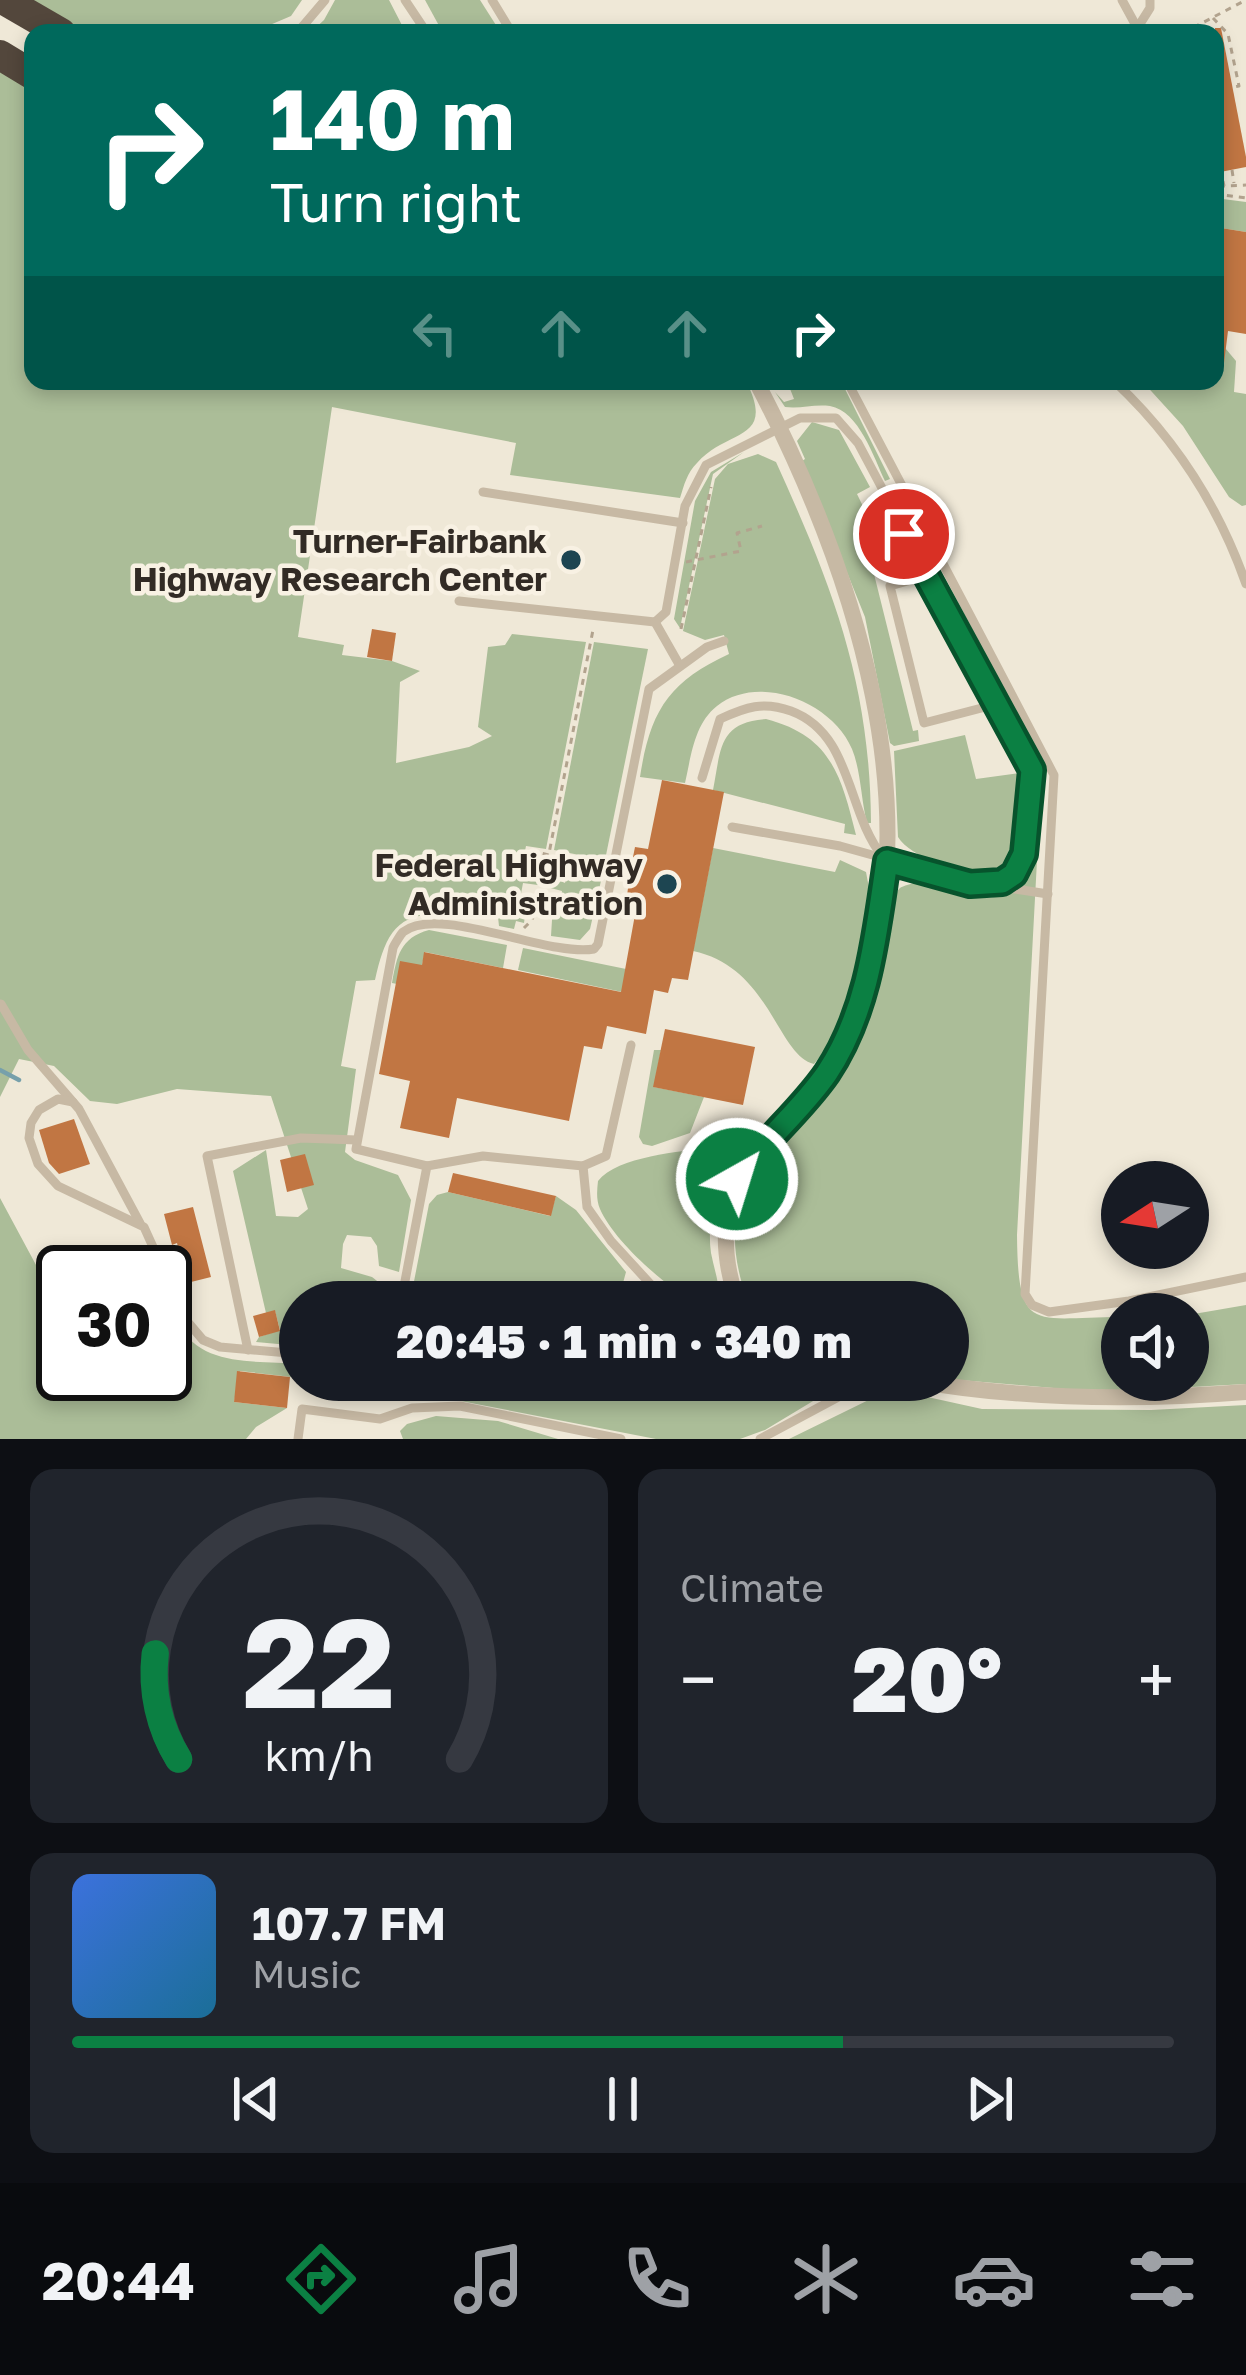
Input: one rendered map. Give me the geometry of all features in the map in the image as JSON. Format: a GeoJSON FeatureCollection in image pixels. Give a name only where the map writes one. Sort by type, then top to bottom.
{"type":"FeatureCollection","features":[{"type":"Feature","properties":{"kind":"highway"},"geometry":{"type":"LineString","coordinates":[[6,1],[46,24]]}},
{"type":"Feature","properties":{"kind":"street"},"geometry":{"type":"LineString","coordinates":[[732,1281],[723,1246],[728,1204],[737,1179],[810,1095],[851,1028],[872,963],[887,861],[879,721],[856,622],[830,543],[760,390]]}},
{"type":"Feature","properties":{"kind":"street"},"geometry":{"type":"LineString","coordinates":[[969,1390],[1139,1398],[1246,1393]]}},
{"type":"Feature","properties":{"kind":"lane"},"geometry":{"type":"LineString","coordinates":[[305,24],[325,0]]}},
{"type":"Feature","properties":{"kind":"lane"},"geometry":{"type":"LineString","coordinates":[[853,390],[1054,775],[1025,1294],[1032,1305],[1049,1312],[1246,1277]]}},
{"type":"Feature","properties":{"kind":"lane"},"geometry":{"type":"LineString","coordinates":[[1123,390],[1167,436],[1233,545],[1246,584]]}},
{"type":"Feature","properties":{"kind":"lane"},"geometry":{"type":"LineString","coordinates":[[459,601],[655,622],[666,612],[686,506],[706,465],[777,428],[817,415],[836,418],[857,443],[1032,770],[1021,865],[1002,882],[988,885]]}},
{"type":"Feature","properties":{"kind":"lane"},"geometry":{"type":"LineString","coordinates":[[483,492],[683,523]]}},
{"type":"Feature","properties":{"kind":"lane"},"geometry":{"type":"LineString","coordinates":[[1233,545],[1246,538]]}},
{"type":"Feature","properties":{"kind":"lane"},"geometry":{"type":"LineString","coordinates":[[926,576],[890,586],[924,723],[997,704]]}},
{"type":"Feature","properties":{"kind":"lane"},"geometry":{"type":"LineString","coordinates":[[655,622],[680,666]]}},
{"type":"Feature","properties":{"kind":"lane"},"geometry":{"type":"LineString","coordinates":[[631,1046],[606,1156],[583,1166],[483,1156],[427,1166],[356,1149],[386,970],[402,932],[443,924],[594,949],[649,689],[707,646],[724,641]]}},
{"type":"Feature","properties":{"kind":"lane"},"geometry":{"type":"LineString","coordinates":[[702,778],[720,719],[751,704],[777,706],[804,716],[830,738],[868,839],[887,861]]}},
{"type":"Feature","properties":{"kind":"lane"},"geometry":{"type":"LineString","coordinates":[[732,827],[840,846],[970,884],[1048,894]]}},
{"type":"Feature","properties":{"kind":"lane"},"geometry":{"type":"LineString","coordinates":[[1,1004],[28,1050],[73,1102],[143,1227],[194,1332],[213,1345],[279,1352]]}},
{"type":"Feature","properties":{"kind":"lane"},"geometry":{"type":"LineString","coordinates":[[73,1102],[58,1100],[39,1111],[31,1124],[29,1138],[38,1164],[58,1186],[143,1227]]}},
{"type":"Feature","properties":{"kind":"lane"},"geometry":{"type":"LineString","coordinates":[[248,1350],[208,1156],[302,1138],[357,1140]]}},
{"type":"Feature","properties":{"kind":"lane"},"geometry":{"type":"LineString","coordinates":[[405,1281],[427,1166]]}},
{"type":"Feature","properties":{"kind":"lane"},"geometry":{"type":"LineString","coordinates":[[583,1166],[587,1207],[649,1281]]}},
{"type":"Feature","properties":{"kind":"lane"},"geometry":{"type":"LineString","coordinates":[[760,1439],[831,1401]]}},
{"type":"Feature","properties":{"kind":"lane"},"geometry":{"type":"LineString","coordinates":[[298,1439],[302,1408],[380,1419],[412,1408],[460,1406],[621,1439]]}},
{"type":"Feature","properties":{"kind":"path"},"geometry":{"type":"LineString","coordinates":[[1201,24],[1246,0]]}},
{"type":"Feature","properties":{"kind":"path"},"geometry":{"type":"LineString","coordinates":[[1213,18],[1219,24]]}},
{"type":"Feature","properties":{"kind":"path"},"geometry":{"type":"LineString","coordinates":[[1224,30],[1240,86],[1234,87]]}},
{"type":"Feature","properties":{"kind":"path"},"geometry":{"type":"LineString","coordinates":[[1232,170],[1235,184]]}},
{"type":"Feature","properties":{"kind":"path"},"geometry":{"type":"LineString","coordinates":[[1224,187],[1246,184]]}},
{"type":"Feature","properties":{"kind":"path"},"geometry":{"type":"LineString","coordinates":[[681,629],[714,477]]}},
{"type":"Feature","properties":{"kind":"path"},"geometry":{"type":"LineString","coordinates":[[676,564],[741,551],[737,532],[762,526]]}},
{"type":"Feature","properties":{"kind":"path"},"geometry":{"type":"LineString","coordinates":[[522,933],[542,894],[596,616]]}},
{"type":"Feature","properties":{"kind":"path"},"geometry":{"type":"LineString","coordinates":[[531,851],[613,869]]}},
{"type":"Feature","properties":{"kind":"green space"},"geometry":{"type":"Polygon","coordinates":[[[24,0],[302,0],[291,16],[272,24],[63,24],[24,0]]]}},
{"type":"Feature","properties":{"kind":"green space"},"geometry":{"type":"Polygon","coordinates":[[[335,0],[389,0],[401,24],[320,24],[335,0]]]}},
{"type":"Feature","properties":{"kind":"green space"},"geometry":{"type":"Polygon","coordinates":[[[425,0],[480,0],[495,24],[438,24],[425,0]]]}},
{"type":"Feature","properties":{"kind":"green space"},"geometry":{"type":"Polygon","coordinates":[[[0,69],[24,85],[24,390],[750,390],[756,415],[752,425],[697,463],[680,498],[510,475],[516,443],[332,407],[298,637],[344,645],[342,655],[392,661],[420,671],[400,682],[396,763],[469,747],[492,736],[478,727],[488,647],[505,645],[512,634],[586,642],[546,849],[526,846],[524,856],[544,861],[538,885],[523,883],[524,923],[516,921],[514,929],[499,926],[497,908],[459,901],[449,916],[416,916],[405,921],[389,938],[375,980],[356,981],[341,1066],[356,1069],[345,1152],[398,1175],[411,1200],[399,1272],[379,1266],[371,1237],[347,1235],[341,1268],[377,1281],[279,1281],[279,1326],[275,1311],[266,1313],[233,1171],[266,1150],[276,1216],[298,1217],[308,1209],[271,1096],[177,1089],[117,1104],[90,1101],[54,1066],[19,1059],[0,1097],[0,69]]]}},
{"type":"Feature","properties":{"kind":"green space"},"geometry":{"type":"Polygon","coordinates":[[[1224,199],[1246,202],[1246,232],[1224,228],[1224,199]]]}},
{"type":"Feature","properties":{"kind":"green space"},"geometry":{"type":"Polygon","coordinates":[[[1224,347],[1236,361],[1234,392],[1246,394],[1246,505],[1229,497],[1183,426],[1150,390],[1224,390],[1224,347]]]}},
{"type":"Feature","properties":{"kind":"green space"},"geometry":{"type":"Polygon","coordinates":[[[790,390],[846,390],[890,479],[885,481],[849,417],[830,406],[785,407],[775,392],[784,402],[794,399],[790,390]]]}},
{"type":"Feature","properties":{"kind":"green space"},"geometry":{"type":"Polygon","coordinates":[[[812,422],[839,430],[870,487],[857,494],[891,564],[874,574],[919,741],[890,743],[865,617],[797,441],[812,422]]]}},
{"type":"Feature","properties":{"kind":"green space"},"geometry":{"type":"Polygon","coordinates":[[[744,452],[713,474],[680,628],[674,619],[695,501],[711,472],[744,452]]]}},
{"type":"Feature","properties":{"kind":"green space"},"geometry":{"type":"Polygon","coordinates":[[[758,454],[776,462],[831,594],[864,725],[871,823],[867,823],[855,758],[842,732],[812,706],[773,693],[734,696],[709,713],[695,742],[685,783],[640,777],[650,734],[665,702],[691,676],[729,654],[724,635],[705,640],[683,631],[715,479],[728,464],[758,454]]]}},
{"type":"Feature","properties":{"kind":"green space"},"geometry":{"type":"Polygon","coordinates":[[[594,642],[648,649],[605,860],[554,850],[594,642]]]}},
{"type":"Feature","properties":{"kind":"green space"},"geometry":{"type":"Polygon","coordinates":[[[766,719],[805,736],[830,761],[856,835],[844,833],[845,824],[713,790],[730,732],[766,719]]]}},
{"type":"Feature","properties":{"kind":"green space"},"geometry":{"type":"Polygon","coordinates":[[[965,735],[976,779],[1019,773],[1019,841],[999,874],[943,865],[915,852],[898,837],[894,751],[965,735]]]}},
{"type":"Feature","properties":{"kind":"green space"},"geometry":{"type":"Polygon","coordinates":[[[1042,767],[1018,1268],[1021,1290],[1036,1314],[1101,1317],[1101,1392],[969,1381],[969,1281],[743,1281],[736,1256],[736,1218],[746,1187],[834,1073],[855,1036],[895,896],[901,887],[916,883],[980,898],[1001,895],[1015,885],[1025,869],[1035,829],[1037,769],[1042,767]]]}},
{"type":"Feature","properties":{"kind":"green space"},"geometry":{"type":"Polygon","coordinates":[[[713,848],[835,872],[840,860],[866,872],[869,888],[854,980],[839,1025],[814,1064],[790,1045],[739,974],[693,951],[713,848]]]}},
{"type":"Feature","properties":{"kind":"green space"},"geometry":{"type":"Polygon","coordinates":[[[552,862],[603,872],[590,929],[580,940],[551,936],[553,904],[560,905],[562,891],[547,887],[549,876],[565,883],[567,874],[549,873],[552,862]]]}},
{"type":"Feature","properties":{"kind":"green space"},"geometry":{"type":"Polygon","coordinates":[[[429,930],[507,945],[503,968],[425,952],[422,965],[392,983],[401,949],[429,930]]]}},
{"type":"Feature","properties":{"kind":"green space"},"geometry":{"type":"Polygon","coordinates":[[[523,948],[631,970],[627,993],[518,970],[523,948]]]}},
{"type":"Feature","properties":{"kind":"green space"},"geometry":{"type":"Polygon","coordinates":[[[654,1050],[661,1050],[654,1087],[704,1097],[690,1133],[652,1146],[639,1137],[654,1050]]]}},
{"type":"Feature","properties":{"kind":"green space"},"geometry":{"type":"Polygon","coordinates":[[[718,1129],[749,1138],[724,1178],[714,1207],[710,1237],[718,1281],[664,1281],[616,1235],[599,1206],[598,1181],[634,1161],[713,1147],[718,1129]]]}},
{"type":"Feature","properties":{"kind":"green space"},"geometry":{"type":"Polygon","coordinates":[[[448,1192],[550,1216],[556,1196],[576,1210],[626,1272],[624,1281],[414,1281],[429,1204],[448,1192]]]}},
{"type":"Feature","properties":{"kind":"green space"},"geometry":{"type":"Polygon","coordinates":[[[0,1198],[36,1265],[36,1401],[192,1401],[192,1341],[231,1359],[279,1363],[279,1376],[240,1371],[234,1402],[287,1408],[246,1439],[0,1439],[0,1198]]]}},
{"type":"Feature","properties":{"kind":"green space"},"geometry":{"type":"Polygon","coordinates":[[[1246,1305],[1246,1384],[1209,1386],[1209,1311],[1246,1305]]]}},
{"type":"Feature","properties":{"kind":"green space"},"geometry":{"type":"Polygon","coordinates":[[[279,1330],[279,1344],[256,1342],[279,1330]]]}},
{"type":"Feature","properties":{"kind":"green space"},"geometry":{"type":"Polygon","coordinates":[[[461,1401],[813,1401],[740,1439],[656,1439],[461,1401]]]}},
{"type":"Feature","properties":{"kind":"green space"},"geometry":{"type":"Polygon","coordinates":[[[867,1401],[946,1401],[982,1409],[1246,1405],[1246,1439],[789,1439],[867,1401]]]}},
{"type":"Feature","properties":{"kind":"green space"},"geometry":{"type":"Polygon","coordinates":[[[436,1416],[498,1421],[558,1439],[403,1439],[400,1431],[407,1424],[436,1416]]]}},
{"type":"Feature","properties":{"kind":"building"},"geometry":{"type":"Polygon","coordinates":[[[1224,43],[1246,157],[1246,167],[1224,171],[1224,43]]]}},
{"type":"Feature","properties":{"kind":"building"},"geometry":{"type":"Polygon","coordinates":[[[1224,228],[1246,232],[1246,334],[1228,331],[1224,363],[1224,228]]]}},
{"type":"Feature","properties":{"kind":"building"},"geometry":{"type":"Polygon","coordinates":[[[372,629],[396,633],[392,661],[367,657],[372,629]]]}},
{"type":"Feature","properties":{"kind":"building"},"geometry":{"type":"Polygon","coordinates":[[[662,780],[724,792],[688,980],[672,978],[668,993],[654,990],[646,1034],[607,1026],[602,1049],[584,1046],[569,1121],[457,1098],[449,1138],[400,1128],[410,1081],[379,1074],[400,961],[422,965],[424,952],[621,992],[638,898],[627,896],[630,872],[635,847],[648,849],[662,780]]]}},
{"type":"Feature","properties":{"kind":"building"},"geometry":{"type":"Polygon","coordinates":[[[665,1029],[755,1047],[743,1105],[653,1087],[665,1029]]]}},
{"type":"Feature","properties":{"kind":"building"},"geometry":{"type":"Polygon","coordinates":[[[74,1119],[90,1164],[59,1174],[49,1163],[39,1130],[74,1119]]]}},
{"type":"Feature","properties":{"kind":"building"},"geometry":{"type":"Polygon","coordinates":[[[305,1154],[314,1185],[287,1192],[280,1160],[305,1154]]]}},
{"type":"Feature","properties":{"kind":"building"},"geometry":{"type":"Polygon","coordinates":[[[453,1173],[556,1196],[551,1216],[448,1192],[453,1173]]]}},
{"type":"Feature","properties":{"kind":"building"},"geometry":{"type":"Polygon","coordinates":[[[193,1207],[211,1277],[192,1282],[192,1245],[172,1245],[164,1214],[193,1207]]]}},
{"type":"Feature","properties":{"kind":"building"},"geometry":{"type":"Polygon","coordinates":[[[275,1310],[279,1331],[259,1337],[253,1316],[275,1310]]]}},
{"type":"Feature","properties":{"kind":"building"},"geometry":{"type":"Polygon","coordinates":[[[237,1371],[279,1376],[279,1401],[288,1401],[287,1408],[234,1402],[237,1371]]]}},
{"type":"Feature","properties":{"kind":"waterway"},"geometry":{"type":"LineString","coordinates":[[0,1070],[19,1080]]}},
{"type":"Feature","properties":{"kind":"place","name":"Turner-Fairbank Highway Research Center"},"geometry":{"type":"Point","coordinates":[571,560]}},
{"type":"Feature","properties":{"kind":"place","name":"Federal Highway Administration"},"geometry":{"type":"Point","coordinates":[667,884]}},
{"type":"Feature","properties":{"kind":"route"},"geometry":{"type":"LineString","coordinates":[[737,1179],[810,1095],[851,1028],[872,963],[887,861],[988,885],[1014,874],[1024,854],[1032,770],[904,534]]}}]}
